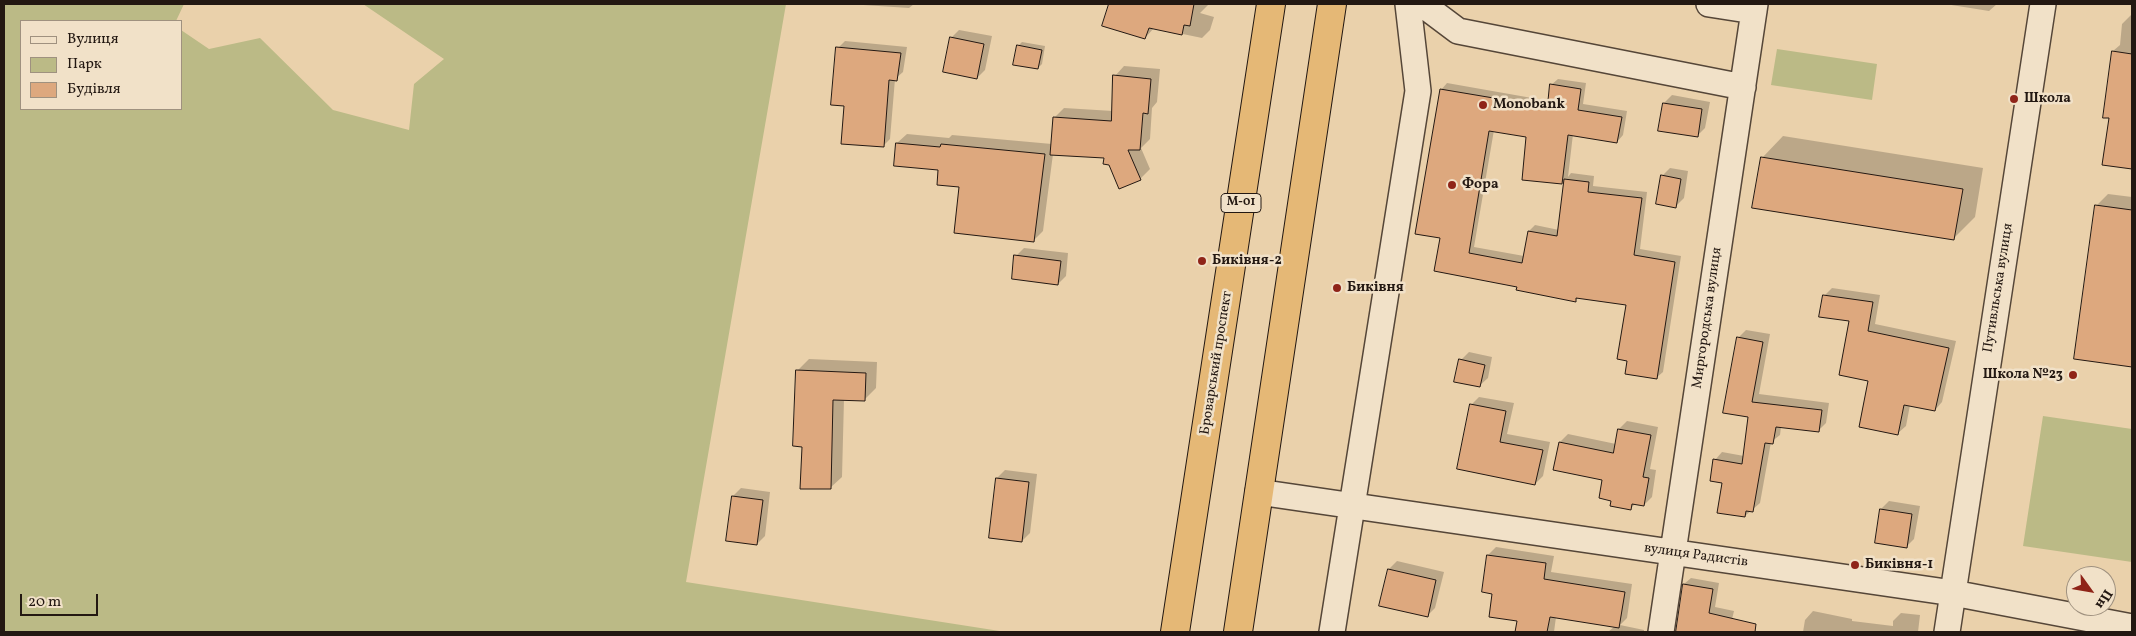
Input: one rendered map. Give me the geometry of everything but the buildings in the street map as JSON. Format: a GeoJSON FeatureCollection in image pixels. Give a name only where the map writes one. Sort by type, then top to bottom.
{"type":"FeatureCollection","features":[{"type":"Feature","properties":{"kind":"highway","name":"Броварський проспект"},"geometry":{"type":"LineString","coordinates":[[1175,632],[1271,4]]}},
{"type":"Feature","properties":{"kind":"highway"},"geometry":{"type":"LineString","coordinates":[[1238,632],[1332,4]]}},
{"type":"Feature","properties":{"kind":"street"},"geometry":{"type":"LineString","coordinates":[[1332,632],[1418,91],[1408,4]]}},
{"type":"Feature","properties":{"kind":"street"},"geometry":{"type":"LineString","coordinates":[[1422,4],[1458,31],[1742,87]]}},
{"type":"Feature","properties":{"kind":"street"},"geometry":{"type":"LineString","coordinates":[[1709,4],[1754,7]]}},
{"type":"Feature","properties":{"kind":"street","name":"Путивльська вулиця"},"geometry":{"type":"LineString","coordinates":[[1947,632],[2044,4]]}},
{"type":"Feature","properties":{"kind":"street","name":"Миргородська вулиця"},"geometry":{"type":"LineString","coordinates":[[1661,632],[1754,7]]}},
{"type":"Feature","properties":{"kind":"street","name":"вулиця Радистів"},"geometry":{"type":"LineString","coordinates":[[1258,492],[1352,508],[1953,592],[2132,627]]}},
{"type":"Feature","properties":{"kind":"green space"},"geometry":{"type":"Polygon","coordinates":[[[4,4],[184,4],[176,20],[20,20],[20,110],[182,110],[182,31],[209,49],[260,38],[333,110],[409,130],[414,84],[444,59],[363,4],[786,4],[686,582],[1006,632],[4,632],[4,4]]]}},
{"type":"Feature","properties":{"kind":"green space"},"geometry":{"type":"Polygon","coordinates":[[[1777,49],[1877,64],[1872,100],[1771,85],[1777,49]]]}},
{"type":"Feature","properties":{"kind":"green space"},"geometry":{"type":"Polygon","coordinates":[[[2043,416],[2132,429],[2132,562],[2023,546],[2043,416]]]}},
{"type":"Feature","properties":{"kind":"place","name":"Школа"},"geometry":{"type":"Point","coordinates":[2014,99]}},
{"type":"Feature","properties":{"kind":"place","name":"Monobank"},"geometry":{"type":"Point","coordinates":[1483,105]}},
{"type":"Feature","properties":{"kind":"place","name":"Фора"},"geometry":{"type":"Point","coordinates":[1452,185]}},
{"type":"Feature","properties":{"kind":"place","name":"Бикiвня-2"},"geometry":{"type":"Point","coordinates":[1202,261]}},
{"type":"Feature","properties":{"kind":"place","name":"Бикiвня"},"geometry":{"type":"Point","coordinates":[1337,288]}},
{"type":"Feature","properties":{"kind":"place","name":"Школа №23"},"geometry":{"type":"Point","coordinates":[2073,375]}},
{"type":"Feature","properties":{"kind":"place","name":"Бикiвня-1"},"geometry":{"type":"Point","coordinates":[1855,565]}}]}
